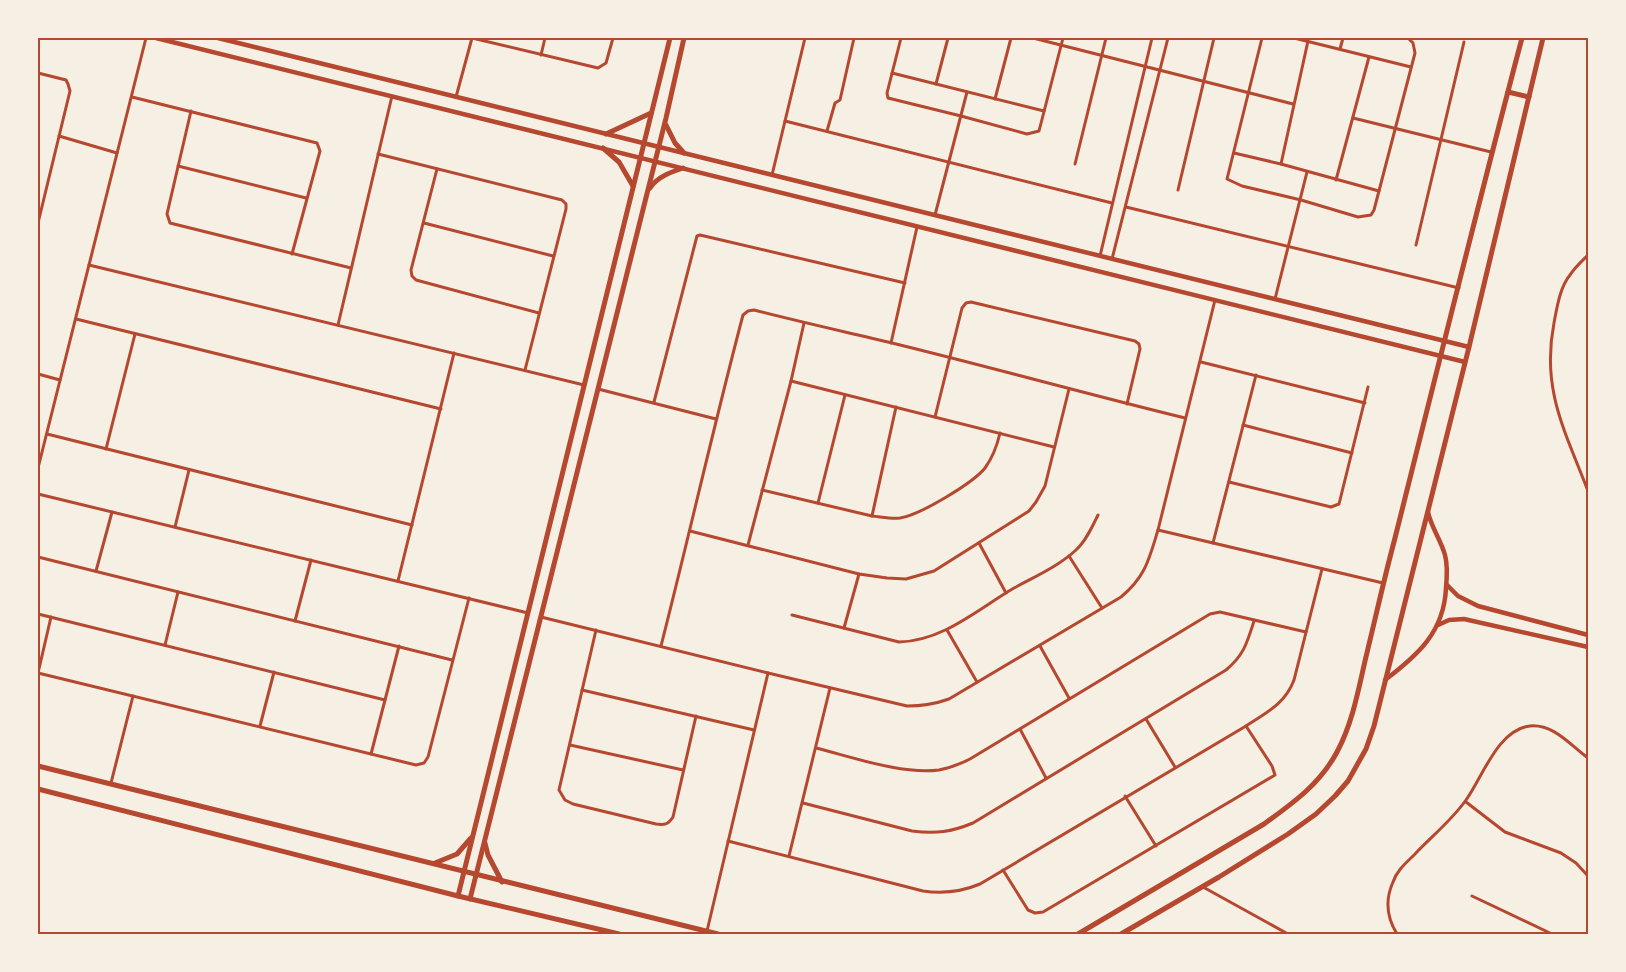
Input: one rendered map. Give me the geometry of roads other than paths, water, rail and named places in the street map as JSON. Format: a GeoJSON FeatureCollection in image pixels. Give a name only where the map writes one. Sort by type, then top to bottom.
{"type":"FeatureCollection","features":[{"type":"Feature","properties":{"kind":"main road"},"geometry":{"type":"LineString","coordinates":[[156,38],[1465,362]]}},
{"type":"Feature","properties":{"kind":"main road"},"geometry":{"type":"LineString","coordinates":[[218,38],[1469,347]]}},
{"type":"Feature","properties":{"kind":"main road"},"geometry":{"type":"LineString","coordinates":[[458,896],[670,38]]}},
{"type":"Feature","properties":{"kind":"main road"},"geometry":{"type":"LineString","coordinates":[[470,898],[656,161],[684,38]]}},
{"type":"Feature","properties":{"kind":"main road"},"geometry":{"type":"LineString","coordinates":[[1078,934],[1264,824],[1299,798],[1322,776],[1338,751],[1349,724],[1522,38]]}},
{"type":"Feature","properties":{"kind":"main road"},"geometry":{"type":"LineString","coordinates":[[1121,934],[1203,887],[1316,814],[1348,782],[1366,749],[1374,726],[1428,512],[1543,38]]}},
{"type":"Feature","properties":{"kind":"main road"},"geometry":{"type":"LineString","coordinates":[[287,70],[289,55]]}},
{"type":"Feature","properties":{"kind":"main road"},"geometry":{"type":"LineString","coordinates":[[1508,92],[1529,97]]}},
{"type":"Feature","properties":{"kind":"main road"},"geometry":{"type":"LineString","coordinates":[[606,134],[651,114]]}},
{"type":"Feature","properties":{"kind":"main road"},"geometry":{"type":"LineString","coordinates":[[666,118],[670,136],[684,153]]}},
{"type":"Feature","properties":{"kind":"main road"},"geometry":{"type":"LineString","coordinates":[[603,148],[619,162],[633,186]]}},
{"type":"Feature","properties":{"kind":"main road"},"geometry":{"type":"LineString","coordinates":[[648,192],[657,180],[683,168]]}},
{"type":"Feature","properties":{"kind":"main road"},"geometry":{"type":"LineString","coordinates":[[990,244],[993,230]]}},
{"type":"Feature","properties":{"kind":"main road"},"geometry":{"type":"LineString","coordinates":[[1385,680],[1415,656],[1429,640],[1438,625],[1446,598],[1447,564],[1428,512]]}},
{"type":"Feature","properties":{"kind":"main road"},"geometry":{"type":"LineString","coordinates":[[1447,585],[1458,596],[1478,606],[1588,635]]}},
{"type":"Feature","properties":{"kind":"main road"},"geometry":{"type":"LineString","coordinates":[[1438,625],[1449,620],[1464,619],[1588,647]]}},
{"type":"Feature","properties":{"kind":"main road"},"geometry":{"type":"LineString","coordinates":[[38,766],[718,934]]}},
{"type":"Feature","properties":{"kind":"main road"},"geometry":{"type":"LineString","coordinates":[[38,789],[458,896],[619,934]]}},
{"type":"Feature","properties":{"kind":"main road"},"geometry":{"type":"LineString","coordinates":[[432,864],[457,854],[473,834]]}},
{"type":"Feature","properties":{"kind":"main road"},"geometry":{"type":"LineString","coordinates":[[484,841],[488,855],[502,882]]}},
{"type":"Feature","properties":{"kind":"street"},"geometry":{"type":"LineString","coordinates":[[38,468],[146,38]]}},
{"type":"Feature","properties":{"kind":"street"},"geometry":{"type":"LineString","coordinates":[[456,96],[472,38],[598,68],[606,63],[613,38]]}},
{"type":"Feature","properties":{"kind":"street"},"geometry":{"type":"LineString","coordinates":[[541,55],[545,38]]}},
{"type":"Feature","properties":{"kind":"street"},"geometry":{"type":"LineString","coordinates":[[772,175],[806,38]]}},
{"type":"Feature","properties":{"kind":"street"},"geometry":{"type":"LineString","coordinates":[[827,131],[835,103],[840,100],[854,38]]}},
{"type":"Feature","properties":{"kind":"street"},"geometry":{"type":"LineString","coordinates":[[901,38],[887,93],[888,98],[1027,134],[1039,130],[1063,38]]}},
{"type":"Feature","properties":{"kind":"street"},"geometry":{"type":"LineString","coordinates":[[936,84],[948,38]]}},
{"type":"Feature","properties":{"kind":"street"},"geometry":{"type":"LineString","coordinates":[[995,99],[1011,38]]}},
{"type":"Feature","properties":{"kind":"street"},"geometry":{"type":"LineString","coordinates":[[1033,38],[1293,104]]}},
{"type":"Feature","properties":{"kind":"street"},"geometry":{"type":"LineString","coordinates":[[1075,164],[1106,38]]}},
{"type":"Feature","properties":{"kind":"street"},"geometry":{"type":"LineString","coordinates":[[1100,256],[1152,38]]}},
{"type":"Feature","properties":{"kind":"street"},"geometry":{"type":"LineString","coordinates":[[1112,259],[1168,38]]}},
{"type":"Feature","properties":{"kind":"street"},"geometry":{"type":"LineString","coordinates":[[1178,190],[1214,38]]}},
{"type":"Feature","properties":{"kind":"street"},"geometry":{"type":"LineString","coordinates":[[1262,38],[1227,179],[1242,186],[1358,217],[1371,215],[1374,210],[1415,53],[1413,43],[1408,38]]}},
{"type":"Feature","properties":{"kind":"street"},"geometry":{"type":"LineString","coordinates":[[1294,38],[1411,67]]}},
{"type":"Feature","properties":{"kind":"street"},"geometry":{"type":"LineString","coordinates":[[1340,49],[1343,38]]}},
{"type":"Feature","properties":{"kind":"street"},"geometry":{"type":"LineString","coordinates":[[1281,164],[1308,41]]}},
{"type":"Feature","properties":{"kind":"street"},"geometry":{"type":"LineString","coordinates":[[1416,244],[1464,42]]}},
{"type":"Feature","properties":{"kind":"street"},"geometry":{"type":"LineString","coordinates":[[1336,180],[1369,57]]}},
{"type":"Feature","properties":{"kind":"street"},"geometry":{"type":"LineString","coordinates":[[38,73],[66,80],[69,87],[69,96],[38,223]]}},
{"type":"Feature","properties":{"kind":"street"},"geometry":{"type":"LineString","coordinates":[[892,73],[1044,111]]}},
{"type":"Feature","properties":{"kind":"street"},"geometry":{"type":"LineString","coordinates":[[935,215],[967,92]]}},
{"type":"Feature","properties":{"kind":"street"},"geometry":{"type":"LineString","coordinates":[[132,96],[317,143],[320,151],[292,254]]}},
{"type":"Feature","properties":{"kind":"street"},"geometry":{"type":"LineString","coordinates":[[338,325],[392,96]]}},
{"type":"Feature","properties":{"kind":"street"},"geometry":{"type":"LineString","coordinates":[[191,111],[167,214],[170,222],[351,268]]}},
{"type":"Feature","properties":{"kind":"street"},"geometry":{"type":"LineString","coordinates":[[1353,118],[1493,152]]}},
{"type":"Feature","properties":{"kind":"street"},"geometry":{"type":"LineString","coordinates":[[786,121],[1112,203]]}},
{"type":"Feature","properties":{"kind":"street"},"geometry":{"type":"LineString","coordinates":[[59,136],[117,153]]}},
{"type":"Feature","properties":{"kind":"street"},"geometry":{"type":"LineString","coordinates":[[1234,153],[1379,191]]}},
{"type":"Feature","properties":{"kind":"street"},"geometry":{"type":"LineString","coordinates":[[378,154],[562,200],[566,204],[525,370]]}},
{"type":"Feature","properties":{"kind":"street"},"geometry":{"type":"LineString","coordinates":[[178,166],[306,198]]}},
{"type":"Feature","properties":{"kind":"street"},"geometry":{"type":"LineString","coordinates":[[437,169],[411,270],[412,276],[416,280],[539,313]]}},
{"type":"Feature","properties":{"kind":"street"},"geometry":{"type":"LineString","coordinates":[[1275,299],[1307,172]]}},
{"type":"Feature","properties":{"kind":"street"},"geometry":{"type":"LineString","coordinates":[[1126,207],[1458,288]]}},
{"type":"Feature","properties":{"kind":"street"},"geometry":{"type":"LineString","coordinates":[[424,223],[553,256]]}},
{"type":"Feature","properties":{"kind":"street"},"geometry":{"type":"LineString","coordinates":[[891,343],[917,226]]}},
{"type":"Feature","properties":{"kind":"street"},"geometry":{"type":"LineString","coordinates":[[654,402],[697,236],[905,283]]}},
{"type":"Feature","properties":{"kind":"street"},"geometry":{"type":"LineString","coordinates":[[1588,255],[1569,275],[1561,293],[1551,337],[1550,361],[1552,389],[1557,411],[1588,491]]}},
{"type":"Feature","properties":{"kind":"street"},"geometry":{"type":"LineString","coordinates":[[89,265],[584,385]]}},
{"type":"Feature","properties":{"kind":"street"},"geometry":{"type":"LineString","coordinates":[[541,616],[907,705],[920,706],[949,699],[1121,597],[1144,573],[1158,530],[1215,300]]}},
{"type":"Feature","properties":{"kind":"street"},"geometry":{"type":"LineString","coordinates":[[935,417],[962,308],[966,303],[971,302],[1135,341],[1139,344],[1140,349],[1127,404]]}},
{"type":"Feature","properties":{"kind":"street"},"geometry":{"type":"LineString","coordinates":[[661,646],[743,315],[748,311],[754,310],[949,357],[1185,418]]}},
{"type":"Feature","properties":{"kind":"street"},"geometry":{"type":"LineString","coordinates":[[76,319],[441,409]]}},
{"type":"Feature","properties":{"kind":"street"},"geometry":{"type":"LineString","coordinates":[[748,545],[804,323]]}},
{"type":"Feature","properties":{"kind":"street"},"geometry":{"type":"LineString","coordinates":[[106,449],[135,334]]}},
{"type":"Feature","properties":{"kind":"street"},"geometry":{"type":"LineString","coordinates":[[398,581],[454,353]]}},
{"type":"Feature","properties":{"kind":"street"},"geometry":{"type":"LineString","coordinates":[[1201,362],[1365,403]]}},
{"type":"Feature","properties":{"kind":"street"},"geometry":{"type":"LineString","coordinates":[[38,375],[60,381]]}},
{"type":"Feature","properties":{"kind":"street"},"geometry":{"type":"LineString","coordinates":[[1213,543],[1256,375]]}},
{"type":"Feature","properties":{"kind":"street"},"geometry":{"type":"LineString","coordinates":[[791,381],[1054,447]]}},
{"type":"Feature","properties":{"kind":"street"},"geometry":{"type":"LineString","coordinates":[[1229,482],[1331,507],[1339,504],[1368,387]]}},
{"type":"Feature","properties":{"kind":"street"},"geometry":{"type":"LineString","coordinates":[[598,389],[716,419]]}},
{"type":"Feature","properties":{"kind":"street"},"geometry":{"type":"LineString","coordinates":[[690,531],[859,574],[897,579],[918,576],[934,570],[1029,511],[1045,486],[1069,389]]}},
{"type":"Feature","properties":{"kind":"street"},"geometry":{"type":"LineString","coordinates":[[818,503],[845,395]]}},
{"type":"Feature","properties":{"kind":"street"},"geometry":{"type":"LineString","coordinates":[[872,516],[896,407]]}},
{"type":"Feature","properties":{"kind":"street"},"geometry":{"type":"LineString","coordinates":[[1243,425],[1352,453]]}},
{"type":"Feature","properties":{"kind":"street"},"geometry":{"type":"LineString","coordinates":[[762,490],[872,516],[889,519],[902,518],[978,477],[992,458],[1000,433]]}},
{"type":"Feature","properties":{"kind":"street"},"geometry":{"type":"LineString","coordinates":[[47,434],[412,525]]}},
{"type":"Feature","properties":{"kind":"street"},"geometry":{"type":"LineString","coordinates":[[175,527],[189,470]]}},
{"type":"Feature","properties":{"kind":"street"},"geometry":{"type":"LineString","coordinates":[[38,494],[528,612]]}},
{"type":"Feature","properties":{"kind":"street"},"geometry":{"type":"LineString","coordinates":[[96,572],[112,512]]}},
{"type":"Feature","properties":{"kind":"street"},"geometry":{"type":"LineString","coordinates":[[792,615],[899,642],[913,642],[947,630],[1069,556],[1079,548],[1098,515]]}},
{"type":"Feature","properties":{"kind":"street"},"geometry":{"type":"LineString","coordinates":[[1158,530],[1383,583]]}},
{"type":"Feature","properties":{"kind":"street"},"geometry":{"type":"LineString","coordinates":[[978,543],[1006,593]]}},
{"type":"Feature","properties":{"kind":"street"},"geometry":{"type":"LineString","coordinates":[[1069,556],[1101,608]]}},
{"type":"Feature","properties":{"kind":"street"},"geometry":{"type":"LineString","coordinates":[[38,557],[452,660]]}},
{"type":"Feature","properties":{"kind":"street"},"geometry":{"type":"LineString","coordinates":[[295,621],[311,560]]}},
{"type":"Feature","properties":{"kind":"street"},"geometry":{"type":"LineString","coordinates":[[728,841],[935,893],[970,889],[1245,726],[1281,702],[1287,696],[1294,680],[1322,569]]}},
{"type":"Feature","properties":{"kind":"street"},"geometry":{"type":"LineString","coordinates":[[844,628],[859,574]]}},
{"type":"Feature","properties":{"kind":"street"},"geometry":{"type":"LineString","coordinates":[[165,645],[178,592]]}},
{"type":"Feature","properties":{"kind":"street"},"geometry":{"type":"LineString","coordinates":[[51,617],[38,673],[416,765],[424,763],[428,757],[469,598]]}},
{"type":"Feature","properties":{"kind":"street"},"geometry":{"type":"LineString","coordinates":[[816,748],[901,769],[940,770],[970,759],[1210,614],[1221,612],[1306,632]]}},
{"type":"Feature","properties":{"kind":"street"},"geometry":{"type":"LineString","coordinates":[[38,614],[385,700]]}},
{"type":"Feature","properties":{"kind":"street"},"geometry":{"type":"LineString","coordinates":[[803,803],[912,831],[927,833],[956,830],[973,823],[1226,670],[1236,661],[1247,645],[1254,620]]}},
{"type":"Feature","properties":{"kind":"street"},"geometry":{"type":"LineString","coordinates":[[596,630],[560,790],[565,800],[573,804],[656,824],[664,825],[670,822],[696,717]]}},
{"type":"Feature","properties":{"kind":"street"},"geometry":{"type":"LineString","coordinates":[[947,630],[977,682]]}},
{"type":"Feature","properties":{"kind":"street"},"geometry":{"type":"LineString","coordinates":[[371,754],[399,646]]}},
{"type":"Feature","properties":{"kind":"street"},"geometry":{"type":"LineString","coordinates":[[1040,646],[1069,698]]}},
{"type":"Feature","properties":{"kind":"street"},"geometry":{"type":"LineString","coordinates":[[260,727],[274,672]]}},
{"type":"Feature","properties":{"kind":"street"},"geometry":{"type":"LineString","coordinates":[[706,932],[768,673]]}},
{"type":"Feature","properties":{"kind":"street"},"geometry":{"type":"LineString","coordinates":[[789,856],[830,688]]}},
{"type":"Feature","properties":{"kind":"street"},"geometry":{"type":"LineString","coordinates":[[582,690],[754,730]]}},
{"type":"Feature","properties":{"kind":"street"},"geometry":{"type":"LineString","coordinates":[[111,783],[133,696]]}},
{"type":"Feature","properties":{"kind":"street"},"geometry":{"type":"LineString","coordinates":[[1146,719],[1175,767]]}},
{"type":"Feature","properties":{"kind":"street"},"geometry":{"type":"LineString","coordinates":[[1004,870],[1028,910],[1035,913],[1043,912],[1275,775],[1272,766],[1245,726]]}},
{"type":"Feature","properties":{"kind":"street"},"geometry":{"type":"LineString","coordinates":[[1397,934],[1388,914],[1388,903],[1389,892],[1398,872],[1465,801],[1506,738],[1522,728],[1535,726],[1548,728],[1588,758]]}},
{"type":"Feature","properties":{"kind":"street"},"geometry":{"type":"LineString","coordinates":[[1020,729],[1046,778]]}},
{"type":"Feature","properties":{"kind":"street"},"geometry":{"type":"LineString","coordinates":[[570,745],[683,770]]}},
{"type":"Feature","properties":{"kind":"street"},"geometry":{"type":"LineString","coordinates":[[1125,796],[1156,846]]}},
{"type":"Feature","properties":{"kind":"street"},"geometry":{"type":"LineString","coordinates":[[1465,801],[1505,832],[1561,853],[1576,863],[1588,876]]}},
{"type":"Feature","properties":{"kind":"street"},"geometry":{"type":"LineString","coordinates":[[1203,887],[1288,934]]}},
{"type":"Feature","properties":{"kind":"street"},"geometry":{"type":"LineString","coordinates":[[1472,896],[1550,934]]}}]}
